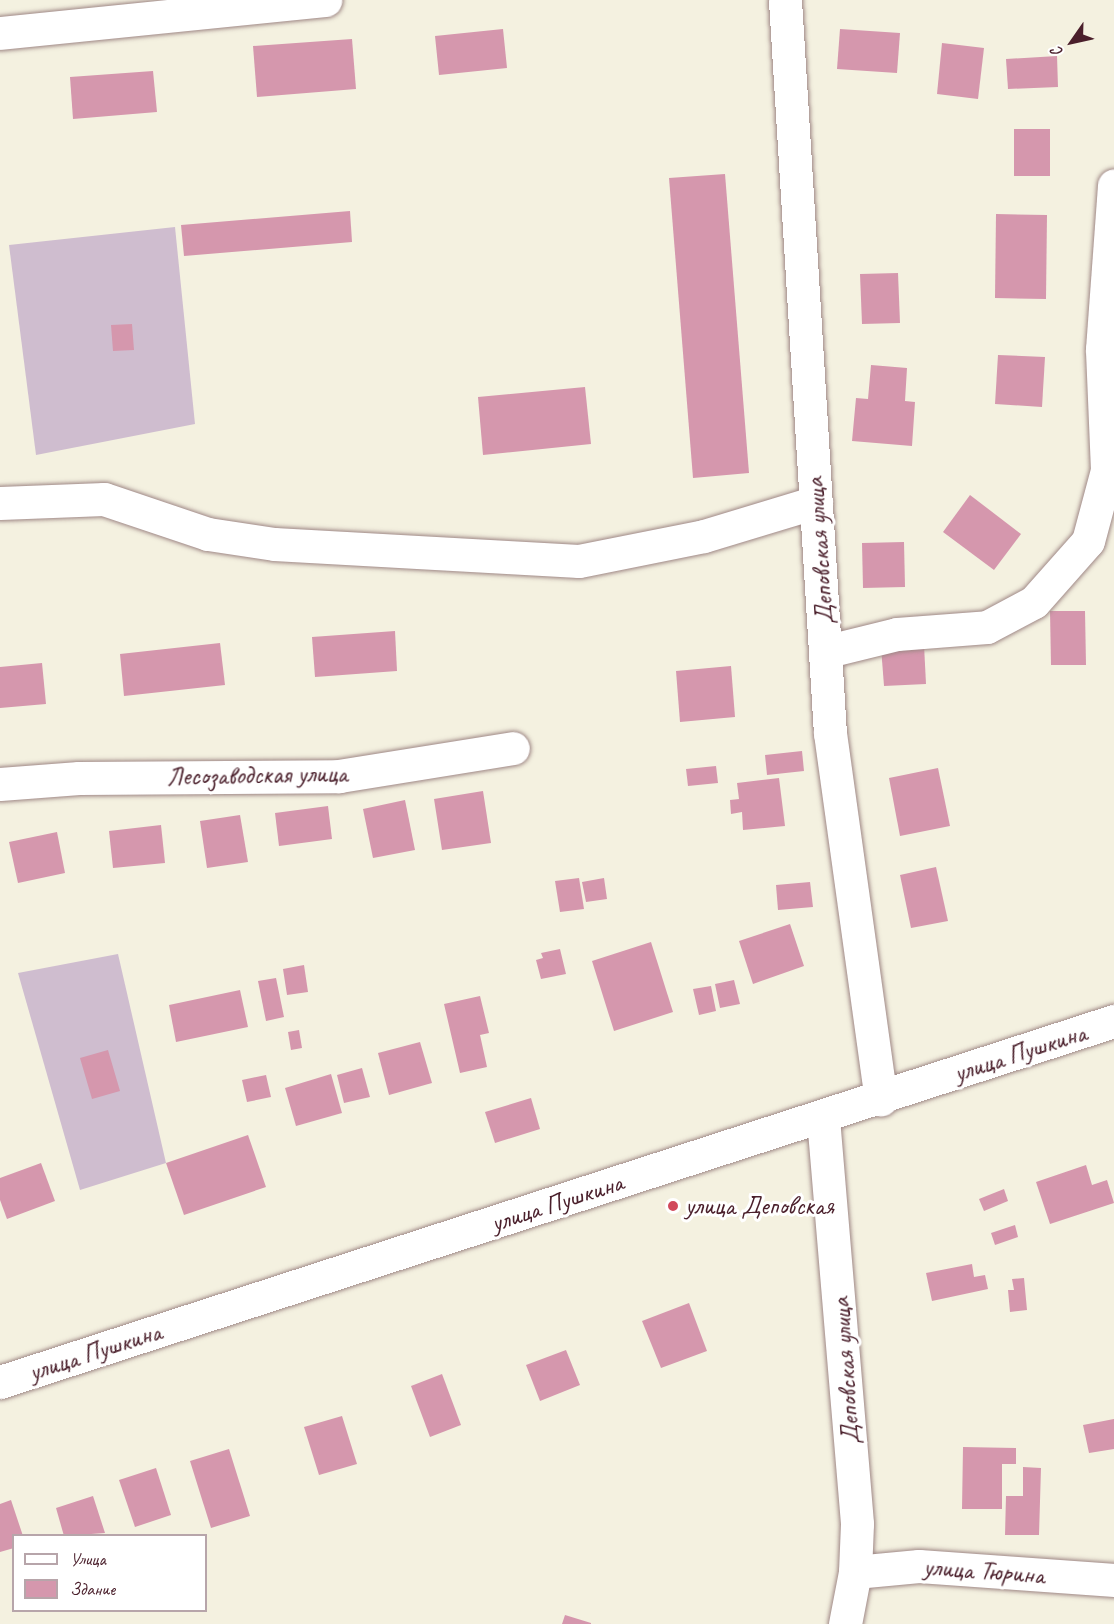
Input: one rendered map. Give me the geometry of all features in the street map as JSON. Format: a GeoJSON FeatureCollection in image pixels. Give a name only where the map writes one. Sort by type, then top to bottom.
{"type":"FeatureCollection","features":[{"type":"Feature","properties":{"kind":"street"},"geometry":{"type":"LineString","coordinates":[[0,33],[260,4],[325,0]]}},
{"type":"Feature","properties":{"kind":"street","name":"Деповская улица"},"geometry":{"type":"LineString","coordinates":[[792,3],[816,502],[828,651],[830,733],[881,1099]]}},
{"type":"Feature","properties":{"kind":"street"},"geometry":{"type":"LineString","coordinates":[[828,651],[897,634],[987,627],[1034,602],[1088,541],[1107,470],[1102,349],[1114,185]]}},
{"type":"Feature","properties":{"kind":"street"},"geometry":{"type":"LineString","coordinates":[[0,504],[104,499],[208,534],[274,544],[579,561],[704,536],[816,502]]}},
{"type":"Feature","properties":{"kind":"street","name":"Лесозаводская улица"},"geometry":{"type":"LineString","coordinates":[[0,784],[79,778],[339,776],[513,748]]}},
{"type":"Feature","properties":{"kind":"street","name":"улица Пушкина"},"geometry":{"type":"LineString","coordinates":[[0,1382],[823,1118],[1114,1021]]}},
{"type":"Feature","properties":{"kind":"street","name":"Деповская улица"},"geometry":{"type":"LineString","coordinates":[[823,1118],[856,1512],[855,1572],[845,1624]]}},
{"type":"Feature","properties":{"kind":"street","name":"улица Тюрина"},"geometry":{"type":"LineString","coordinates":[[855,1572],[919,1566],[1114,1580]]}},
{"type":"Feature","properties":{"kind":"shaded area"},"geometry":{"type":"Polygon","coordinates":[[[175,227],[195,424],[36,455],[9,245],[175,227]]]}},
{"type":"Feature","properties":{"kind":"shaded area"},"geometry":{"type":"Polygon","coordinates":[[[118,954],[166,1163],[80,1190],[18,973],[118,954]]]}},
{"type":"Feature","properties":{"kind":"building"},"geometry":{"type":"Polygon","coordinates":[[[503,29],[507,68],[439,75],[435,36],[503,29]]]}},
{"type":"Feature","properties":{"kind":"building"},"geometry":{"type":"Polygon","coordinates":[[[840,29],[900,33],[897,73],[837,69],[840,29]]]}},
{"type":"Feature","properties":{"kind":"building"},"geometry":{"type":"Polygon","coordinates":[[[352,39],[356,89],[257,97],[253,46],[352,39]]]}},
{"type":"Feature","properties":{"kind":"building"},"geometry":{"type":"Polygon","coordinates":[[[942,43],[984,48],[978,99],[937,94],[942,43]]]}},
{"type":"Feature","properties":{"kind":"building"},"geometry":{"type":"Polygon","coordinates":[[[1057,56],[1058,87],[1008,89],[1006,59],[1057,56]]]}},
{"type":"Feature","properties":{"kind":"building"},"geometry":{"type":"Polygon","coordinates":[[[153,71],[157,112],[73,119],[70,77],[153,71]]]}},
{"type":"Feature","properties":{"kind":"building"},"geometry":{"type":"Polygon","coordinates":[[[1014,129],[1050,129],[1050,176],[1014,176],[1014,129]]]}},
{"type":"Feature","properties":{"kind":"building"},"geometry":{"type":"Polygon","coordinates":[[[725,174],[749,473],[693,478],[669,178],[725,174]]]}},
{"type":"Feature","properties":{"kind":"building"},"geometry":{"type":"Polygon","coordinates":[[[350,211],[352,242],[184,256],[181,225],[350,211]]]}},
{"type":"Feature","properties":{"kind":"building"},"geometry":{"type":"Polygon","coordinates":[[[996,214],[1047,215],[1046,299],[995,298],[996,214]]]}},
{"type":"Feature","properties":{"kind":"building"},"geometry":{"type":"Polygon","coordinates":[[[898,273],[900,323],[862,324],[860,274],[898,273]]]}},
{"type":"Feature","properties":{"kind":"building"},"geometry":{"type":"Polygon","coordinates":[[[132,324],[134,350],[113,351],[111,325],[132,324]]]}},
{"type":"Feature","properties":{"kind":"building"},"geometry":{"type":"Polygon","coordinates":[[[998,355],[1045,357],[1042,407],[995,404],[998,355]]]}},
{"type":"Feature","properties":{"kind":"building"},"geometry":{"type":"Polygon","coordinates":[[[871,365],[907,368],[905,401],[915,402],[912,446],[852,441],[856,398],[868,399],[871,365]]]}},
{"type":"Feature","properties":{"kind":"building"},"geometry":{"type":"Polygon","coordinates":[[[585,387],[591,444],[483,455],[478,397],[585,387]]]}},
{"type":"Feature","properties":{"kind":"building"},"geometry":{"type":"Polygon","coordinates":[[[970,495],[1021,534],[994,570],[943,532],[970,495]]]}},
{"type":"Feature","properties":{"kind":"building"},"geometry":{"type":"Polygon","coordinates":[[[904,542],[905,587],[863,588],[862,543],[904,542]]]}},
{"type":"Feature","properties":{"kind":"building"},"geometry":{"type":"Polygon","coordinates":[[[1050,611],[1085,611],[1086,665],[1051,665],[1050,611]]]}},
{"type":"Feature","properties":{"kind":"building"},"geometry":{"type":"Polygon","coordinates":[[[395,631],[397,671],[315,677],[312,637],[395,631]]]}},
{"type":"Feature","properties":{"kind":"building"},"geometry":{"type":"Polygon","coordinates":[[[220,643],[225,685],[124,696],[120,654],[220,643]]]}},
{"type":"Feature","properties":{"kind":"building"},"geometry":{"type":"Polygon","coordinates":[[[924,645],[926,684],[884,686],[881,647],[924,645]]]}},
{"type":"Feature","properties":{"kind":"building"},"geometry":{"type":"Polygon","coordinates":[[[42,663],[46,704],[0,708],[0,667],[42,663]]]}},
{"type":"Feature","properties":{"kind":"building"},"geometry":{"type":"Polygon","coordinates":[[[731,666],[735,717],[680,722],[676,671],[731,666]]]}},
{"type":"Feature","properties":{"kind":"building"},"geometry":{"type":"Polygon","coordinates":[[[802,751],[804,771],[767,775],[765,755],[802,751]]]}},
{"type":"Feature","properties":{"kind":"building"},"geometry":{"type":"Polygon","coordinates":[[[716,766],[718,783],[688,786],[686,769],[716,766]]]}},
{"type":"Feature","properties":{"kind":"building"},"geometry":{"type":"Polygon","coordinates":[[[938,768],[950,826],[900,836],[889,778],[938,768]]]}},
{"type":"Feature","properties":{"kind":"building"},"geometry":{"type":"Polygon","coordinates":[[[779,778],[785,826],[743,830],[742,812],[731,814],[730,800],[739,799],[737,783],[779,778]]]}},
{"type":"Feature","properties":{"kind":"building"},"geometry":{"type":"Polygon","coordinates":[[[483,791],[491,843],[442,850],[434,799],[483,791]]]}},
{"type":"Feature","properties":{"kind":"building"},"geometry":{"type":"Polygon","coordinates":[[[405,800],[415,850],[373,858],[363,809],[405,800]]]}},
{"type":"Feature","properties":{"kind":"building"},"geometry":{"type":"Polygon","coordinates":[[[328,806],[332,839],[279,846],[275,813],[328,806]]]}},
{"type":"Feature","properties":{"kind":"building"},"geometry":{"type":"Polygon","coordinates":[[[240,815],[248,862],[207,868],[200,821],[240,815]]]}},
{"type":"Feature","properties":{"kind":"building"},"geometry":{"type":"Polygon","coordinates":[[[161,825],[165,863],[113,868],[109,831],[161,825]]]}},
{"type":"Feature","properties":{"kind":"building"},"geometry":{"type":"Polygon","coordinates":[[[57,832],[65,873],[18,883],[9,842],[57,832]]]}},
{"type":"Feature","properties":{"kind":"building"},"geometry":{"type":"Polygon","coordinates":[[[936,867],[948,921],[911,928],[900,875],[936,867]]]}},
{"type":"Feature","properties":{"kind":"building"},"geometry":{"type":"Polygon","coordinates":[[[579,878],[584,909],[560,912],[555,881],[579,878]]]}},
{"type":"Feature","properties":{"kind":"building"},"geometry":{"type":"Polygon","coordinates":[[[604,878],[607,899],[586,902],[582,882],[604,878]]]}},
{"type":"Feature","properties":{"kind":"building"},"geometry":{"type":"Polygon","coordinates":[[[810,882],[813,907],[778,910],[776,885],[810,882]]]}},
{"type":"Feature","properties":{"kind":"building"},"geometry":{"type":"Polygon","coordinates":[[[790,924],[804,966],[753,984],[739,941],[790,924]]]}},
{"type":"Feature","properties":{"kind":"building"},"geometry":{"type":"Polygon","coordinates":[[[651,942],[673,1012],[614,1031],[592,961],[651,942]]]}},
{"type":"Feature","properties":{"kind":"building"},"geometry":{"type":"Polygon","coordinates":[[[560,949],[566,974],[541,979],[536,960],[543,958],[541,953],[560,949]]]}},
{"type":"Feature","properties":{"kind":"building"},"geometry":{"type":"Polygon","coordinates":[[[304,965],[308,992],[287,995],[283,969],[304,965]]]}},
{"type":"Feature","properties":{"kind":"building"},"geometry":{"type":"Polygon","coordinates":[[[276,978],[284,1017],[266,1021],[258,981],[276,978]]]}},
{"type":"Feature","properties":{"kind":"building"},"geometry":{"type":"Polygon","coordinates":[[[734,980],[740,1004],[720,1008],[715,984],[734,980]]]}},
{"type":"Feature","properties":{"kind":"building"},"geometry":{"type":"Polygon","coordinates":[[[711,986],[716,1011],[699,1015],[693,989],[711,986]]]}},
{"type":"Feature","properties":{"kind":"building"},"geometry":{"type":"Polygon","coordinates":[[[240,990],[248,1027],[176,1042],[169,1005],[240,990]]]}},
{"type":"Feature","properties":{"kind":"building"},"geometry":{"type":"Polygon","coordinates":[[[480,996],[489,1033],[480,1035],[487,1067],[460,1073],[444,1004],[480,996]]]}},
{"type":"Feature","properties":{"kind":"building"},"geometry":{"type":"Polygon","coordinates":[[[299,1030],[302,1048],[291,1050],[288,1032],[299,1030]]]}},
{"type":"Feature","properties":{"kind":"building"},"geometry":{"type":"Polygon","coordinates":[[[420,1042],[432,1083],[389,1095],[378,1053],[420,1042]]]}},
{"type":"Feature","properties":{"kind":"building"},"geometry":{"type":"Polygon","coordinates":[[[108,1050],[120,1091],[92,1099],[80,1058],[108,1050]]]}},
{"type":"Feature","properties":{"kind":"building"},"geometry":{"type":"Polygon","coordinates":[[[362,1068],[370,1097],[344,1103],[337,1075],[362,1068]]]}},
{"type":"Feature","properties":{"kind":"building"},"geometry":{"type":"Polygon","coordinates":[[[331,1074],[342,1113],[296,1126],[285,1088],[331,1074]]]}},
{"type":"Feature","properties":{"kind":"building"},"geometry":{"type":"Polygon","coordinates":[[[266,1075],[271,1097],[247,1102],[242,1080],[266,1075]]]}},
{"type":"Feature","properties":{"kind":"building"},"geometry":{"type":"Polygon","coordinates":[[[531,1098],[540,1129],[495,1143],[485,1112],[531,1098]]]}},
{"type":"Feature","properties":{"kind":"building"},"geometry":{"type":"Polygon","coordinates":[[[248,1135],[266,1187],[184,1215],[166,1163],[248,1135]]]}},
{"type":"Feature","properties":{"kind":"building"},"geometry":{"type":"Polygon","coordinates":[[[41,1163],[55,1201],[7,1219],[0,1200],[0,1178],[41,1163]]]}},
{"type":"Feature","properties":{"kind":"building"},"geometry":{"type":"Polygon","coordinates":[[[1086,1165],[1092,1185],[1107,1180],[1114,1203],[1050,1224],[1036,1182],[1086,1165]]]}},
{"type":"Feature","properties":{"kind":"building"},"geometry":{"type":"Polygon","coordinates":[[[1004,1189],[1008,1201],[984,1211],[979,1199],[1004,1189]]]}},
{"type":"Feature","properties":{"kind":"building"},"geometry":{"type":"Polygon","coordinates":[[[1015,1225],[1018,1237],[995,1245],[991,1233],[1015,1225]]]}},
{"type":"Feature","properties":{"kind":"building"},"geometry":{"type":"Polygon","coordinates":[[[972,1264],[974,1277],[985,1275],[988,1289],[932,1301],[926,1273],[972,1264]]]}},
{"type":"Feature","properties":{"kind":"building"},"geometry":{"type":"Polygon","coordinates":[[[1024,1278],[1027,1310],[1010,1312],[1008,1290],[1014,1290],[1012,1279],[1024,1278]]]}},
{"type":"Feature","properties":{"kind":"building"},"geometry":{"type":"Polygon","coordinates":[[[689,1303],[707,1351],[661,1368],[642,1321],[689,1303]]]}},
{"type":"Feature","properties":{"kind":"building"},"geometry":{"type":"Polygon","coordinates":[[[566,1350],[580,1385],[540,1401],[526,1365],[566,1350]]]}},
{"type":"Feature","properties":{"kind":"building"},"geometry":{"type":"Polygon","coordinates":[[[442,1374],[461,1425],[430,1437],[411,1386],[442,1374]]]}},
{"type":"Feature","properties":{"kind":"building"},"geometry":{"type":"Polygon","coordinates":[[[342,1416],[357,1464],[319,1475],[304,1427],[342,1416]]]}},
{"type":"Feature","properties":{"kind":"building"},"geometry":{"type":"Polygon","coordinates":[[[1114,1419],[1114,1449],[1089,1453],[1083,1425],[1114,1419]]]}},
{"type":"Feature","properties":{"kind":"building"},"geometry":{"type":"Polygon","coordinates":[[[963,1447],[1016,1448],[1016,1464],[1002,1464],[1002,1509],[962,1509],[963,1447]]]}},
{"type":"Feature","properties":{"kind":"building"},"geometry":{"type":"Polygon","coordinates":[[[229,1449],[250,1516],[211,1528],[190,1461],[229,1449]]]}},
{"type":"Feature","properties":{"kind":"building"},"geometry":{"type":"Polygon","coordinates":[[[1023,1467],[1041,1468],[1039,1535],[1005,1535],[1006,1496],[1023,1496],[1023,1467]]]}},
{"type":"Feature","properties":{"kind":"building"},"geometry":{"type":"Polygon","coordinates":[[[156,1468],[171,1515],[135,1527],[119,1480],[156,1468]]]}},
{"type":"Feature","properties":{"kind":"building"},"geometry":{"type":"Polygon","coordinates":[[[93,1496],[105,1533],[63,1534],[56,1508],[93,1496]]]}},
{"type":"Feature","properties":{"kind":"building"},"geometry":{"type":"Polygon","coordinates":[[[11,1500],[22,1534],[12,1534],[12,1549],[0,1552],[0,1504],[11,1500]]]}},
{"type":"Feature","properties":{"kind":"building"},"geometry":{"type":"Polygon","coordinates":[[[565,1615],[591,1623],[591,1624],[562,1624],[565,1615]]]}},
{"type":"Feature","properties":{"kind":"place","name":"улица Деповская"},"geometry":{"type":"Point","coordinates":[673,1206]}}]}
